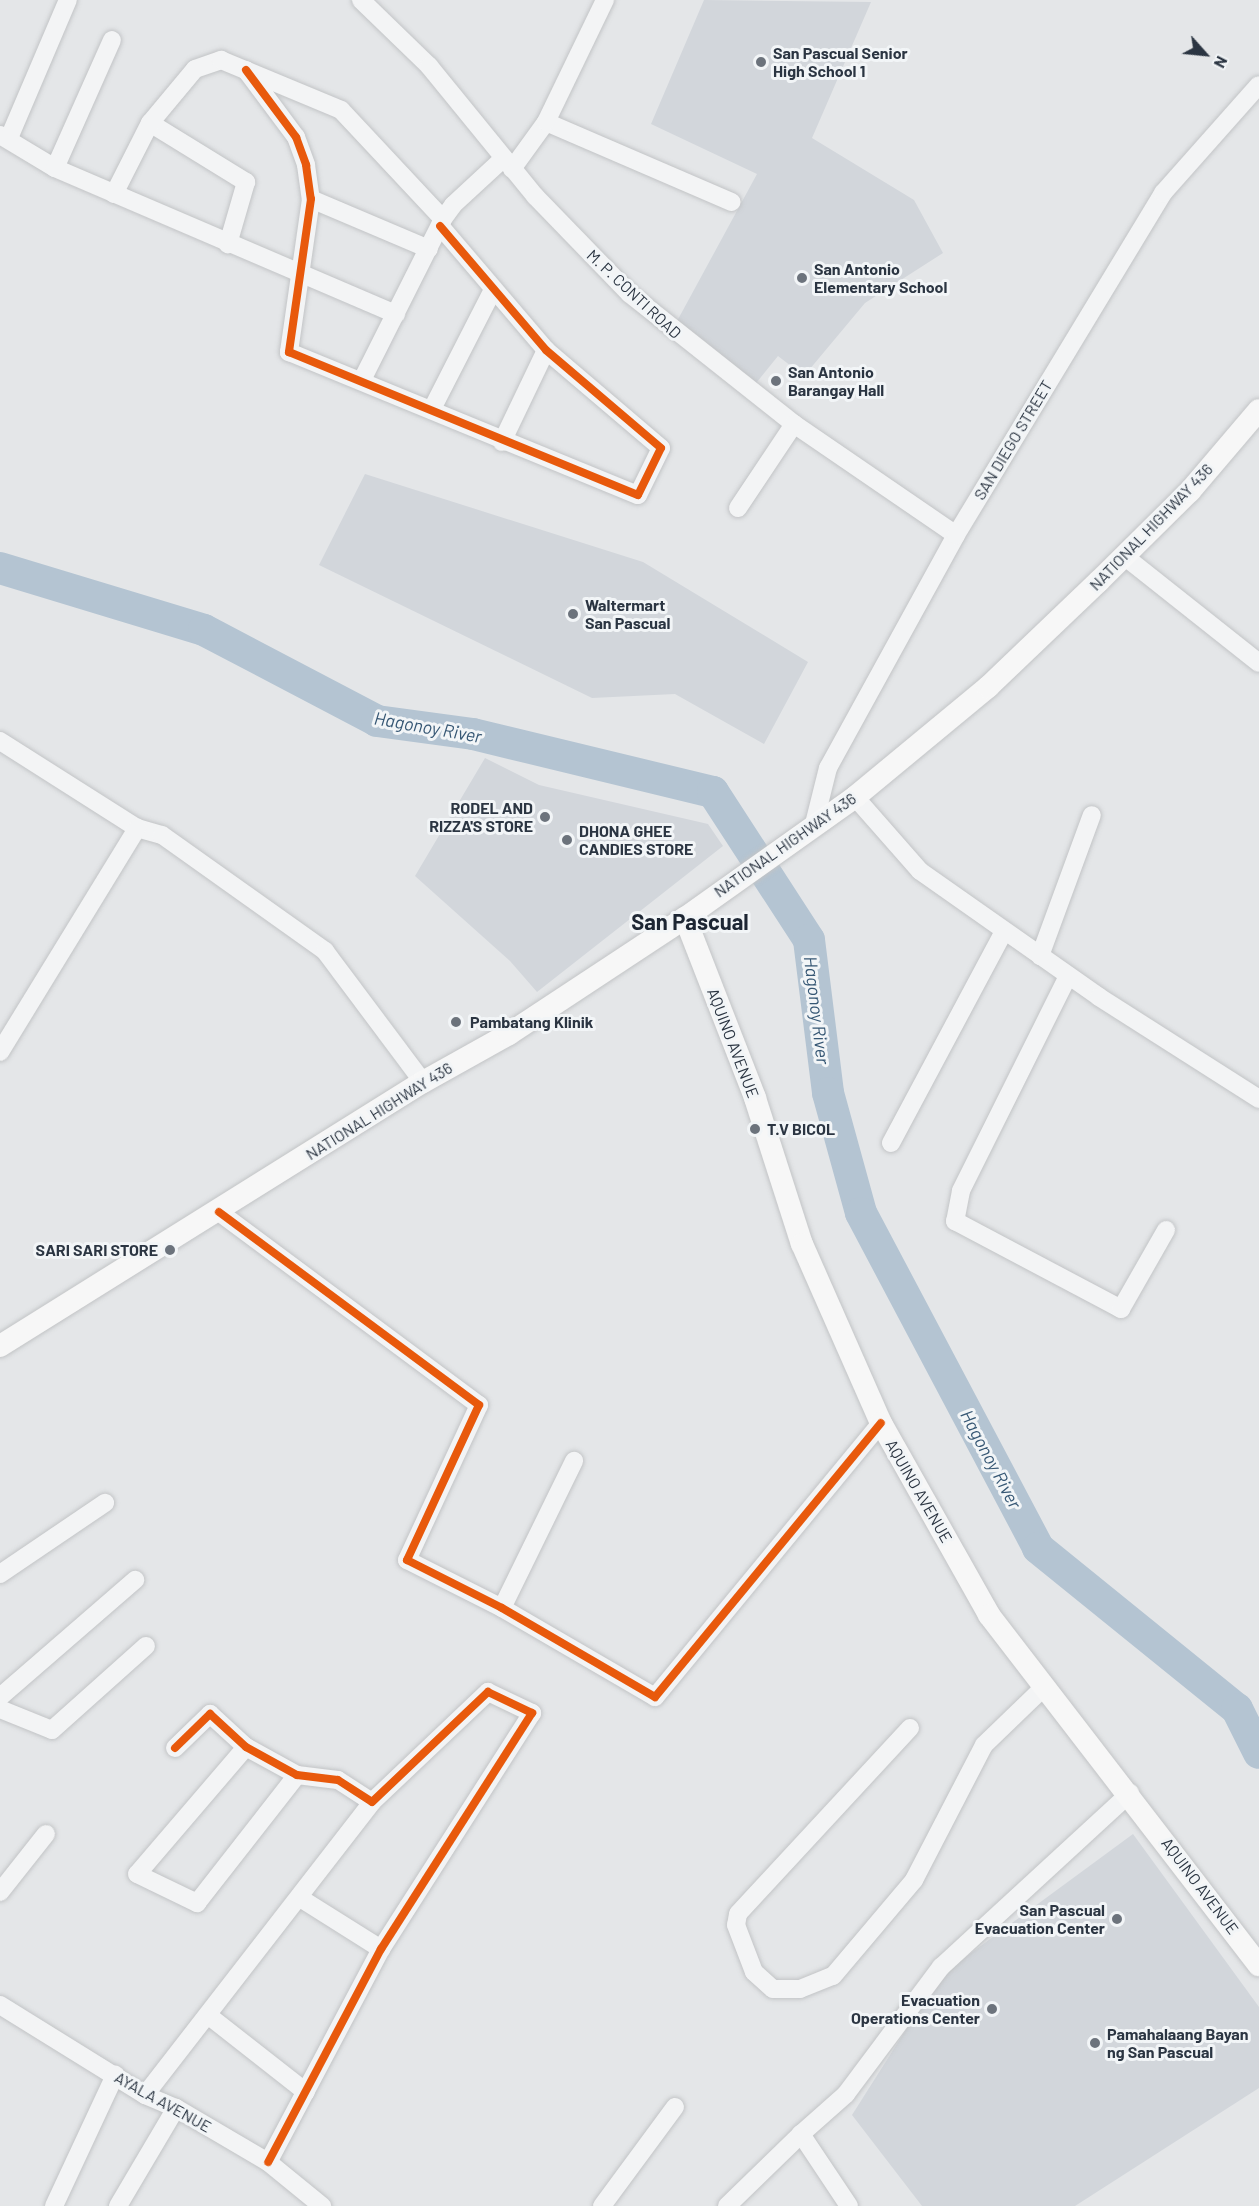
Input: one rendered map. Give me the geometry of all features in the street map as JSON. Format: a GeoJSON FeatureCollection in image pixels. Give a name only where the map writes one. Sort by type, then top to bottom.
{"type":"FeatureCollection","features":[{"type":"Feature","properties":{"kind":"main road","name":"NATIONAL HIGHWAY 436"},"geometry":{"type":"LineString","coordinates":[[0,1346],[219,1212],[423,1082],[509,1034],[685,918],[744,873],[855,796],[988,687],[1190,491],[1259,410]]}},
{"type":"Feature","properties":{"kind":"main road","name":"AQUINO AVENUE"},"geometry":{"type":"LineString","coordinates":[[685,918],[755,1098],[802,1244],[881,1423],[989,1615],[1130,1793],[1259,1965]]}},
{"type":"Feature","properties":{"kind":"street"},"geometry":{"type":"LineString","coordinates":[[68,0],[5,136],[55,168],[300,276],[396,314]]}},
{"type":"Feature","properties":{"kind":"street","name":"M. P. CONTI ROAD"},"geometry":{"type":"LineString","coordinates":[[361,0],[429,66],[508,163],[630,294],[794,424],[956,535]]}},
{"type":"Feature","properties":{"kind":"street"},"geometry":{"type":"LineString","coordinates":[[362,380],[441,223],[453,205],[508,163],[546,122],[605,0]]}},
{"type":"Feature","properties":{"kind":"street"},"geometry":{"type":"LineString","coordinates":[[55,168],[112,40]]}},
{"type":"Feature","properties":{"kind":"street"},"geometry":{"type":"LineString","coordinates":[[114,194],[150,123],[195,69],[206,62],[220,60],[246,70],[340,110],[441,223],[494,290],[546,350],[661,448],[638,495],[502,442],[432,408],[289,352],[311,200],[306,165],[296,137],[246,70]]}},
{"type":"Feature","properties":{"kind":"street","name":"SAN DIEGO STREET"},"geometry":{"type":"LineString","coordinates":[[814,824],[828,768],[956,535],[1163,193],[1259,84]]}},
{"type":"Feature","properties":{"kind":"street"},"geometry":{"type":"LineString","coordinates":[[546,122],[732,202]]}},
{"type":"Feature","properties":{"kind":"street"},"geometry":{"type":"LineString","coordinates":[[150,123],[246,182],[228,244]]}},
{"type":"Feature","properties":{"kind":"street"},"geometry":{"type":"LineString","coordinates":[[311,200],[429,249]]}},
{"type":"Feature","properties":{"kind":"street"},"geometry":{"type":"LineString","coordinates":[[432,408],[494,290]]}},
{"type":"Feature","properties":{"kind":"street"},"geometry":{"type":"LineString","coordinates":[[502,442],[546,350]]}},
{"type":"Feature","properties":{"kind":"street"},"geometry":{"type":"LineString","coordinates":[[738,508],[794,424]]}},
{"type":"Feature","properties":{"kind":"street"},"geometry":{"type":"LineString","coordinates":[[1124,556],[1259,663]]}},
{"type":"Feature","properties":{"kind":"street"},"geometry":{"type":"LineString","coordinates":[[0,741],[137,828],[162,836],[325,951],[423,1082]]}},
{"type":"Feature","properties":{"kind":"street"},"geometry":{"type":"LineString","coordinates":[[855,796],[920,871],[1068,976],[1259,1099]]}},
{"type":"Feature","properties":{"kind":"street"},"geometry":{"type":"LineString","coordinates":[[1040,956],[1092,815]]}},
{"type":"Feature","properties":{"kind":"street"},"geometry":{"type":"LineString","coordinates":[[0,1052],[137,828]]}},
{"type":"Feature","properties":{"kind":"street"},"geometry":{"type":"LineString","coordinates":[[891,1143],[1004,931]]}},
{"type":"Feature","properties":{"kind":"street"},"geometry":{"type":"LineString","coordinates":[[1068,976],[961,1191],[955,1221],[1121,1309],[1166,1230]]}},
{"type":"Feature","properties":{"kind":"street"},"geometry":{"type":"LineString","coordinates":[[219,1212],[480,1405],[407,1560],[502,1608],[655,1697],[881,1423]]}},
{"type":"Feature","properties":{"kind":"street"},"geometry":{"type":"LineString","coordinates":[[502,1608],[574,1461]]}},
{"type":"Feature","properties":{"kind":"street"},"geometry":{"type":"LineString","coordinates":[[0,1575],[105,1503]]}},
{"type":"Feature","properties":{"kind":"street"},"geometry":{"type":"LineString","coordinates":[[0,1697],[135,1580]]}},
{"type":"Feature","properties":{"kind":"street"},"geometry":{"type":"LineString","coordinates":[[0,1709],[52,1730],[146,1646]]}},
{"type":"Feature","properties":{"kind":"street"},"geometry":{"type":"LineString","coordinates":[[910,1728],[738,1914],[736,1925],[754,1972],[773,1989],[800,1989],[833,1976],[914,1880],[984,1745],[1046,1686]]}},
{"type":"Feature","properties":{"kind":"street"},"geometry":{"type":"LineString","coordinates":[[146,2095],[372,1802],[488,1692],[532,1713],[381,1950],[268,2162]]}},
{"type":"Feature","properties":{"kind":"street"},"geometry":{"type":"LineString","coordinates":[[175,1748],[210,1714],[246,1747],[297,1775],[339,1780],[372,1802]]}},
{"type":"Feature","properties":{"kind":"street"},"geometry":{"type":"LineString","coordinates":[[246,1747],[137,1874],[197,1903],[297,1775]]}},
{"type":"Feature","properties":{"kind":"street"},"geometry":{"type":"LineString","coordinates":[[727,2206],[846,2094],[941,1967],[1130,1793]]}},
{"type":"Feature","properties":{"kind":"street"},"geometry":{"type":"LineString","coordinates":[[0,1892],[46,1834]]}},
{"type":"Feature","properties":{"kind":"street"},"geometry":{"type":"LineString","coordinates":[[300,1898],[381,1950]]}},
{"type":"Feature","properties":{"kind":"street","name":"AYALA AVENUE"},"geometry":{"type":"LineString","coordinates":[[0,2005],[146,2095],[176,2108],[268,2162],[322,2206]]}},
{"type":"Feature","properties":{"kind":"street"},"geometry":{"type":"LineString","coordinates":[[209,2016],[306,2092]]}},
{"type":"Feature","properties":{"kind":"street"},"geometry":{"type":"LineString","coordinates":[[54,2206],[115,2076]]}},
{"type":"Feature","properties":{"kind":"street"},"geometry":{"type":"LineString","coordinates":[[118,2206],[176,2108]]}},
{"type":"Feature","properties":{"kind":"street"},"geometry":{"type":"LineString","coordinates":[[602,2206],[675,2108]]}},
{"type":"Feature","properties":{"kind":"street"},"geometry":{"type":"LineString","coordinates":[[801,2134],[849,2206]]}},
{"type":"Feature","properties":{"kind":"shaded area","name":"San Antonio Elementary School"},"geometry":{"type":"Polygon","coordinates":[[[704,0],[871,2],[812,138],[914,200],[943,253],[865,303],[804,376],[778,356],[753,387],[676,323],[757,174],[651,124],[704,0]]]}},
{"type":"Feature","properties":{"kind":"shaded area","name":"Waltermart San Pascual"},"geometry":{"type":"Polygon","coordinates":[[[365,474],[643,562],[808,662],[764,744],[675,694],[592,698],[319,565],[365,474]]]}},
{"type":"Feature","properties":{"kind":"shaded area"},"geometry":{"type":"Polygon","coordinates":[[[485,758],[539,785],[708,824],[723,846],[537,992],[510,961],[415,876],[485,758]]]}},
{"type":"Feature","properties":{"kind":"shaded area"},"geometry":{"type":"Polygon","coordinates":[[[1133,1834],[1259,2007],[1259,2088],[1075,2206],[922,2206],[852,2115],[940,1976],[1133,1834]]]}},
{"type":"Feature","properties":{"kind":"waterway","name":"Hagonoy River"},"geometry":{"type":"LineString","coordinates":[[0,568],[204,630],[377,721],[473,734],[713,792],[809,940],[828,1093],[861,1213],[1038,1548],[1237,1709],[1259,1753]]}},
{"type":"Feature","properties":{"kind":"cycle path"},"geometry":{"type":"LineString","coordinates":[[246,70],[296,137],[306,165],[311,199],[289,352],[638,495],[661,448],[546,350],[440,226]]}},
{"type":"Feature","properties":{"kind":"cycle path"},"geometry":{"type":"LineString","coordinates":[[219,1212],[479,1405],[407,1560],[502,1608],[655,1697],[881,1423]]}},
{"type":"Feature","properties":{"kind":"cycle path"},"geometry":{"type":"LineString","coordinates":[[175,1748],[210,1714],[246,1747],[297,1775],[338,1780],[372,1802],[488,1692],[532,1713],[381,1949],[268,2162]]}},
{"type":"Feature","properties":{"kind":"place","name":"San Pascual Senior High School 1"},"geometry":{"type":"Point","coordinates":[761,62]}},
{"type":"Feature","properties":{"kind":"place","name":"San Antonio Elementary School"},"geometry":{"type":"Point","coordinates":[802,278]}},
{"type":"Feature","properties":{"kind":"place","name":"San Antonio Barangay Hall"},"geometry":{"type":"Point","coordinates":[776,381]}},
{"type":"Feature","properties":{"kind":"place","name":"Waltermart San Pascual"},"geometry":{"type":"Point","coordinates":[573,614]}},
{"type":"Feature","properties":{"kind":"place","name":"RODEL AND RIZZA'S STORE"},"geometry":{"type":"Point","coordinates":[545,817]}},
{"type":"Feature","properties":{"kind":"place","name":"DHONA GHEE CANDIES STORE"},"geometry":{"type":"Point","coordinates":[567,840]}},
{"type":"Feature","properties":{"kind":"place","name":"Pambatang Klinik"},"geometry":{"type":"Point","coordinates":[456,1022]}},
{"type":"Feature","properties":{"kind":"place","name":"T.V BICOL"},"geometry":{"type":"Point","coordinates":[755,1129]}},
{"type":"Feature","properties":{"kind":"place","name":"SARI SARI STORE"},"geometry":{"type":"Point","coordinates":[170,1250]}},
{"type":"Feature","properties":{"kind":"place","name":"San Pascual Evacuation Center"},"geometry":{"type":"Point","coordinates":[1117,1919]}},
{"type":"Feature","properties":{"kind":"place","name":"Evacuation Operations Center"},"geometry":{"type":"Point","coordinates":[992,2009]}},
{"type":"Feature","properties":{"kind":"place","name":"Pamahalaang Bayan ng San Pascual"},"geometry":{"type":"Point","coordinates":[1095,2043]}},
{"type":"Feature","properties":{"kind":"district","name":"San Pascual"},"geometry":{"type":"Point","coordinates":[690,922]}}]}
